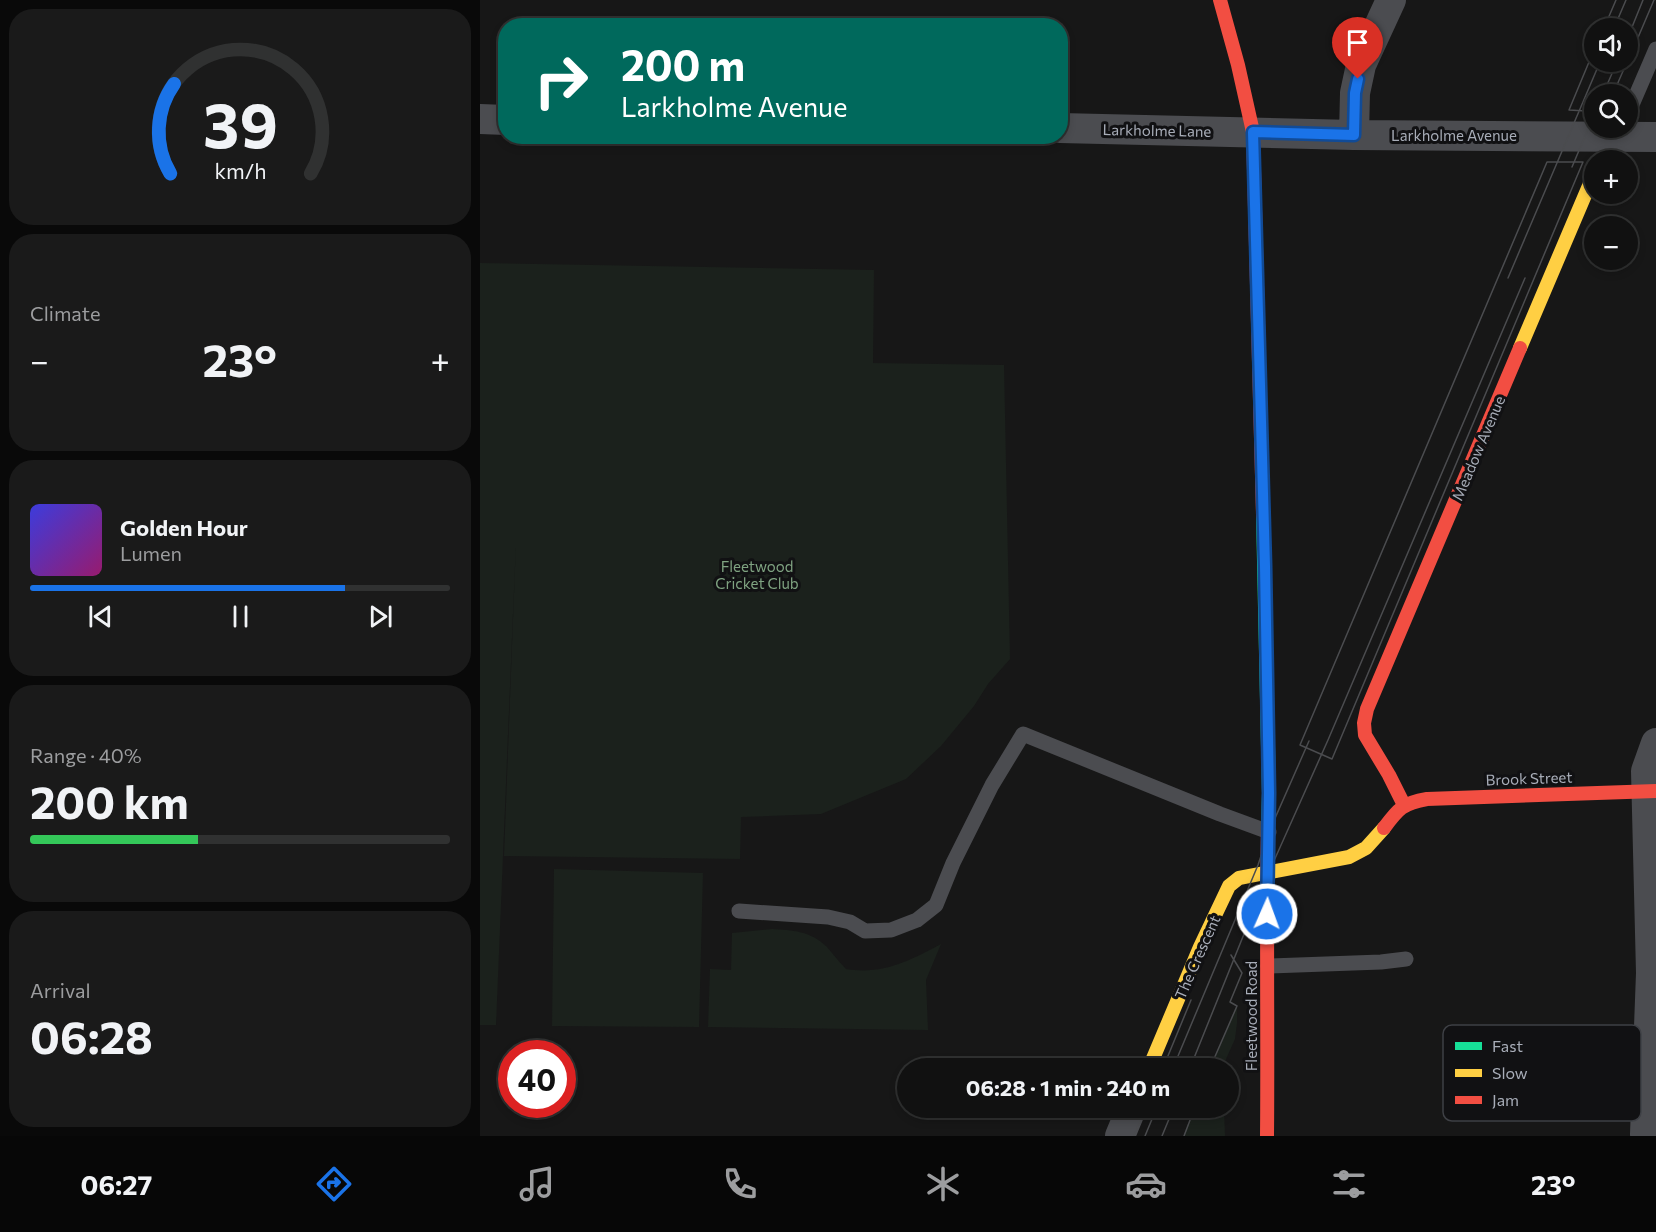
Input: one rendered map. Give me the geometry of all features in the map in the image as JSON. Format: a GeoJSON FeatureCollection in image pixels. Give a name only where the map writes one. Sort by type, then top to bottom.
{"type":"FeatureCollection","features":[{"type":"Feature","properties":{"kind":"street","name":"Fleetwood Road"},"geometry":{"type":"LineString","coordinates":[[1220,0],[1253,132],[1265,566],[1269,832],[1266,934],[1268,966],[1267,1136]]}},
{"type":"Feature","properties":{"kind":"street"},"geometry":{"type":"LineString","coordinates":[[1354,135],[1355,93],[1361,65],[1391,0]]}},
{"type":"Feature","properties":{"kind":"street"},"geometry":{"type":"LineString","coordinates":[[480,119],[498,120]]}},
{"type":"Feature","properties":{"kind":"street","name":"Larkholme Lane"},"geometry":{"type":"LineString","coordinates":[[1068,128],[1253,132]]}},
{"type":"Feature","properties":{"kind":"street","name":"Larkholme Avenue"},"geometry":{"type":"LineString","coordinates":[[1253,132],[1354,135],[1584,135]]}},
{"type":"Feature","properties":{"kind":"street","name":"Larkholme Avenue"},"geometry":{"type":"LineString","coordinates":[[1638,136],[1656,137]]}},
{"type":"Feature","properties":{"kind":"street","name":"Meadow Avenue"},"geometry":{"type":"LineString","coordinates":[[1404,805],[1365,735],[1364,723],[1367,709],[1584,198]]}},
{"type":"Feature","properties":{"kind":"street"},"geometry":{"type":"LineString","coordinates":[[1645,1134],[1653,973],[1651,791],[1646,771],[1656,743]]}},
{"type":"Feature","properties":{"kind":"street","name":"Brook Street"},"geometry":{"type":"LineString","coordinates":[[1404,805],[1427,799],[1651,791]]}},
{"type":"Feature","properties":{"kind":"street"},"geometry":{"type":"LineString","coordinates":[[1269,872],[1349,857],[1366,848],[1404,805]]}},
{"type":"Feature","properties":{"kind":"street","name":"The Crescent"},"geometry":{"type":"LineString","coordinates":[[1153,1058],[1200,946],[1229,886],[1239,878],[1269,872]]}},
{"type":"Feature","properties":{"kind":"street"},"geometry":{"type":"LineString","coordinates":[[1120,1136],[1127,1118]]}},
{"type":"Feature","properties":{"kind":"lane"},"geometry":{"type":"LineString","coordinates":[[1638,88],[1656,49]]}},
{"type":"Feature","properties":{"kind":"lane"},"geometry":{"type":"LineString","coordinates":[[739,911],[828,917],[850,922],[865,931],[891,930],[917,920],[936,905],[953,863],[992,784],[1023,734],[1269,832]]}},
{"type":"Feature","properties":{"kind":"lane"},"geometry":{"type":"LineString","coordinates":[[1268,966],[1406,959]]}},
{"type":"Feature","properties":{"kind":"green space","name":"Fleetwood Cricket Club"},"geometry":{"type":"Polygon","coordinates":[[[480,263],[874,270],[873,363],[1004,365],[1010,659],[941,746],[906,779],[821,814],[741,817],[740,859],[504,856],[516,541],[496,1025],[480,1025],[480,263]]]}},
{"type":"Feature","properties":{"kind":"green space"},"geometry":{"type":"Polygon","coordinates":[[[554,869],[703,873],[699,1027],[552,1026],[554,869]]]}},
{"type":"Feature","properties":{"kind":"green space"},"geometry":{"type":"Polygon","coordinates":[[[772,929],[794,931],[814,938],[827,947],[846,969],[884,968],[918,956],[941,944],[926,980],[928,1030],[708,1027],[710,969],[731,970],[732,933],[772,929]]]}},
{"type":"Feature","properties":{"kind":"green space"},"geometry":{"type":"Polygon","coordinates":[[[1237,1006],[1235,1039],[1226,1058],[1214,1058],[1237,1006]]]}},
{"type":"Feature","properties":{"kind":"green space"},"geometry":{"type":"Polygon","coordinates":[[[1191,1118],[1224,1118],[1225,1136],[1184,1136],[1191,1118]]]}},
{"type":"Feature","properties":{"kind":"tram line"},"geometry":{"type":"LineString","coordinates":[[1608,18],[1616,0]]}},
{"type":"Feature","properties":{"kind":"tram line"},"geometry":{"type":"LineString","coordinates":[[1618,18],[1626,0]]}},
{"type":"Feature","properties":{"kind":"tram line"},"geometry":{"type":"LineString","coordinates":[[1636,18],[1643,0]]}},
{"type":"Feature","properties":{"kind":"tram line"},"geometry":{"type":"LineString","coordinates":[[1638,38],[1654,0]]}},
{"type":"Feature","properties":{"kind":"tram line"},"geometry":{"type":"LineString","coordinates":[[1584,111],[1569,110],[1585,72]]}},
{"type":"Feature","properties":{"kind":"tram line"},"geometry":{"type":"LineString","coordinates":[[1508,278],[1596,72]]}},
{"type":"Feature","properties":{"kind":"tram line"},"geometry":{"type":"LineString","coordinates":[[1607,84],[1613,72]]}},
{"type":"Feature","properties":{"kind":"tram line"},"geometry":{"type":"LineString","coordinates":[[1617,84],[1623,72]]}},
{"type":"Feature","properties":{"kind":"tram line"},"geometry":{"type":"LineString","coordinates":[[1572,167],[1584,138]]}},
{"type":"Feature","properties":{"kind":"tram line"},"geometry":{"type":"LineString","coordinates":[[1547,162],[1583,162],[1332,759],[1300,745],[1547,162]]}},
{"type":"Feature","properties":{"kind":"tram line"},"geometry":{"type":"LineString","coordinates":[[1194,1058],[1269,872],[1328,740],[1525,278]]}},
{"type":"Feature","properties":{"kind":"tram line"},"geometry":{"type":"LineString","coordinates":[[1177,1058],[1258,865],[1269,832],[1309,741]]}},
{"type":"Feature","properties":{"kind":"tram line"},"geometry":{"type":"LineString","coordinates":[[1214,1058],[1237,1006],[1230,1002],[1242,973],[1231,955]]}},
{"type":"Feature","properties":{"kind":"tram line"},"geometry":{"type":"LineString","coordinates":[[1167,1058],[1191,1000]]}},
{"type":"Feature","properties":{"kind":"tram line"},"geometry":{"type":"LineString","coordinates":[[1134,1136],[1141,1118]]}},
{"type":"Feature","properties":{"kind":"tram line"},"geometry":{"type":"LineString","coordinates":[[1145,1136],[1152,1118]]}},
{"type":"Feature","properties":{"kind":"tram line"},"geometry":{"type":"LineString","coordinates":[[1162,1136],[1169,1118]]}},
{"type":"Feature","properties":{"kind":"tram line"},"geometry":{"type":"LineString","coordinates":[[1184,1136],[1191,1118]]}},
{"type":"Feature","properties":{"kind":"traffic: fast"},"geometry":{"type":"LineString","coordinates":[[1263,515],[1268,828]]}},
{"type":"Feature","properties":{"kind":"traffic: slow"},"geometry":{"type":"LineString","coordinates":[[1520,348],[1584,198]]}},
{"type":"Feature","properties":{"kind":"traffic: slow"},"geometry":{"type":"LineString","coordinates":[[1153,1058],[1200,947],[1229,886],[1239,878],[1349,857],[1366,848],[1384,828]]}},
{"type":"Feature","properties":{"kind":"traffic: jam"},"geometry":{"type":"LineString","coordinates":[[1220,0],[1253,132],[1263,515]]}},
{"type":"Feature","properties":{"kind":"traffic: jam"},"geometry":{"type":"LineString","coordinates":[[1404,805],[1365,735],[1364,723],[1367,709],[1520,348]]}},
{"type":"Feature","properties":{"kind":"traffic: jam"},"geometry":{"type":"LineString","coordinates":[[1384,828],[1402,808],[1427,799],[1656,791]]}},
{"type":"Feature","properties":{"kind":"traffic: jam"},"geometry":{"type":"LineString","coordinates":[[1267,1136],[1268,828]]}},
{"type":"Feature","properties":{"kind":"route"},"geometry":{"type":"LineString","coordinates":[[1267,914],[1269,793],[1265,566],[1253,132],[1354,135],[1355,93],[1358,79]]}}]}
